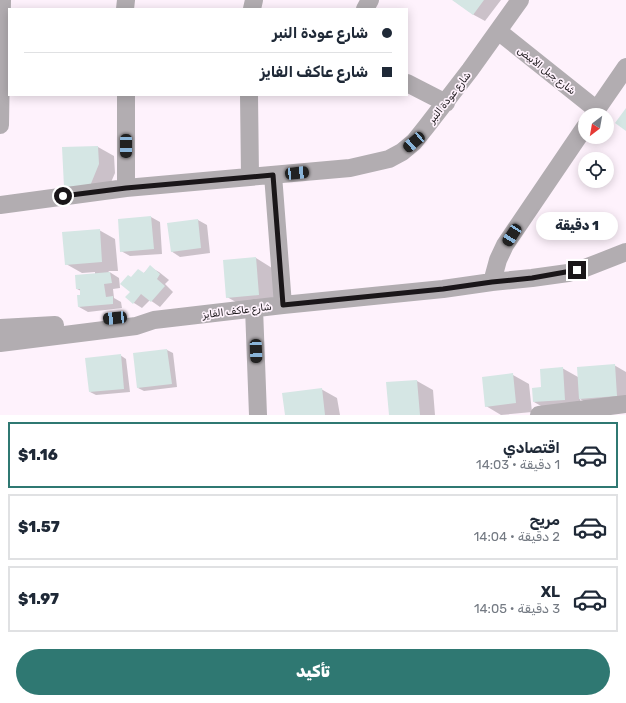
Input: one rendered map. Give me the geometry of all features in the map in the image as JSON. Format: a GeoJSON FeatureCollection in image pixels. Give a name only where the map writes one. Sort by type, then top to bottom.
{"type":"FeatureCollection","features":[{"type":"Feature","properties":{"kind":"street"},"geometry":{"type":"LineString","coordinates":[[0,125],[2,0]]}},
{"type":"Feature","properties":{"kind":"street","name":"شارع عودة النبر"},"geometry":{"type":"LineString","coordinates":[[0,205],[126,188],[350,168],[389,159],[402,152],[414,142],[446,103],[520,0]]}},
{"type":"Feature","properties":{"kind":"street","name":"شارع جبل الأبيض"},"geometry":{"type":"LineString","coordinates":[[498,31],[590,108]]}},
{"type":"Feature","properties":{"kind":"street"},"geometry":{"type":"LineString","coordinates":[[598,108],[626,67]]}},
{"type":"Feature","properties":{"kind":"street"},"geometry":{"type":"LineString","coordinates":[[408,84],[446,103]]}},
{"type":"Feature","properties":{"kind":"street"},"geometry":{"type":"LineString","coordinates":[[126,96],[126,188]]}},
{"type":"Feature","properties":{"kind":"street"},"geometry":{"type":"LineString","coordinates":[[249,96],[250,176]]}},
{"type":"Feature","properties":{"kind":"street"},"geometry":{"type":"LineString","coordinates":[[492,282],[498,260],[505,245],[578,137]]}},
{"type":"Feature","properties":{"kind":"street"},"geometry":{"type":"LineString","coordinates":[[273,175],[283,305]]}},
{"type":"Feature","properties":{"kind":"street","name":"شارع عاكف الفايز"},"geometry":{"type":"LineString","coordinates":[[0,343],[136,326],[154,320],[254,308],[443,289],[568,273],[626,252]]}},
{"type":"Feature","properties":{"kind":"street"},"geometry":{"type":"LineString","coordinates":[[254,308],[258,415]]}},
{"type":"Feature","properties":{"kind":"street","name":"شارع عاكف الفايز"},"geometry":{"type":"LineString","coordinates":[[0,328],[40,326],[136,315],[154,320]]}},
{"type":"Feature","properties":{"kind":"street"},"geometry":{"type":"LineString","coordinates":[[539,415],[626,404]]}},
{"type":"Feature","properties":{"kind":"building"},"geometry":{"type":"Polygon","coordinates":[[[452,0],[484,0],[473,15],[452,0]]]}},
{"type":"Feature","properties":{"kind":"building"},"geometry":{"type":"Polygon","coordinates":[[[626,108],[626,131],[615,123],[626,108]]]}},
{"type":"Feature","properties":{"kind":"building"},"geometry":{"type":"Polygon","coordinates":[[[98,146],[99,164],[90,186],[64,187],[62,147],[98,146]]]}},
{"type":"Feature","properties":{"kind":"building"},"geometry":{"type":"Polygon","coordinates":[[[151,216],[154,249],[120,252],[118,219],[151,216]]]}},
{"type":"Feature","properties":{"kind":"building"},"geometry":{"type":"Polygon","coordinates":[[[198,219],[201,248],[171,252],[167,223],[198,219]]]}},
{"type":"Feature","properties":{"kind":"building"},"geometry":{"type":"Polygon","coordinates":[[[100,229],[102,262],[65,265],[62,232],[100,229]]]}},
{"type":"Feature","properties":{"kind":"building"},"geometry":{"type":"Polygon","coordinates":[[[256,257],[259,295],[226,298],[223,260],[256,257]]]}},
{"type":"Feature","properties":{"kind":"building"},"geometry":{"type":"Polygon","coordinates":[[[150,265],[160,274],[157,279],[165,286],[151,302],[141,294],[133,304],[125,297],[130,292],[120,284],[128,275],[131,277],[138,269],[144,273],[150,265]]]}},
{"type":"Feature","properties":{"kind":"building"},"geometry":{"type":"Polygon","coordinates":[[[110,272],[112,283],[104,284],[106,297],[113,296],[113,304],[78,307],[77,295],[80,295],[80,289],[76,289],[75,275],[110,272]]]}},
{"type":"Feature","properties":{"kind":"building"},"geometry":{"type":"Polygon","coordinates":[[[167,349],[172,384],[137,388],[133,353],[167,349]]]}},
{"type":"Feature","properties":{"kind":"building"},"geometry":{"type":"Polygon","coordinates":[[[121,354],[124,389],[89,392],[85,358],[121,354]]]}},
{"type":"Feature","properties":{"kind":"building"},"geometry":{"type":"Polygon","coordinates":[[[615,364],[617,396],[579,399],[577,367],[615,364]]]}},
{"type":"Feature","properties":{"kind":"building"},"geometry":{"type":"Polygon","coordinates":[[[563,367],[565,400],[533,402],[532,388],[541,387],[540,369],[563,367]]]}},
{"type":"Feature","properties":{"kind":"building"},"geometry":{"type":"Polygon","coordinates":[[[513,373],[516,403],[485,407],[482,377],[513,373]]]}},
{"type":"Feature","properties":{"kind":"building"},"geometry":{"type":"Polygon","coordinates":[[[417,380],[420,415],[389,415],[386,382],[417,380]]]}},
{"type":"Feature","properties":{"kind":"building"},"geometry":{"type":"Polygon","coordinates":[[[322,388],[325,415],[285,415],[282,393],[322,388]]]}},
{"type":"Feature","properties":{"kind":"route"},"geometry":{"type":"LineString","coordinates":[[63,196],[126,188],[273,175],[283,305],[443,289],[568,273],[577,270]]}}]}
